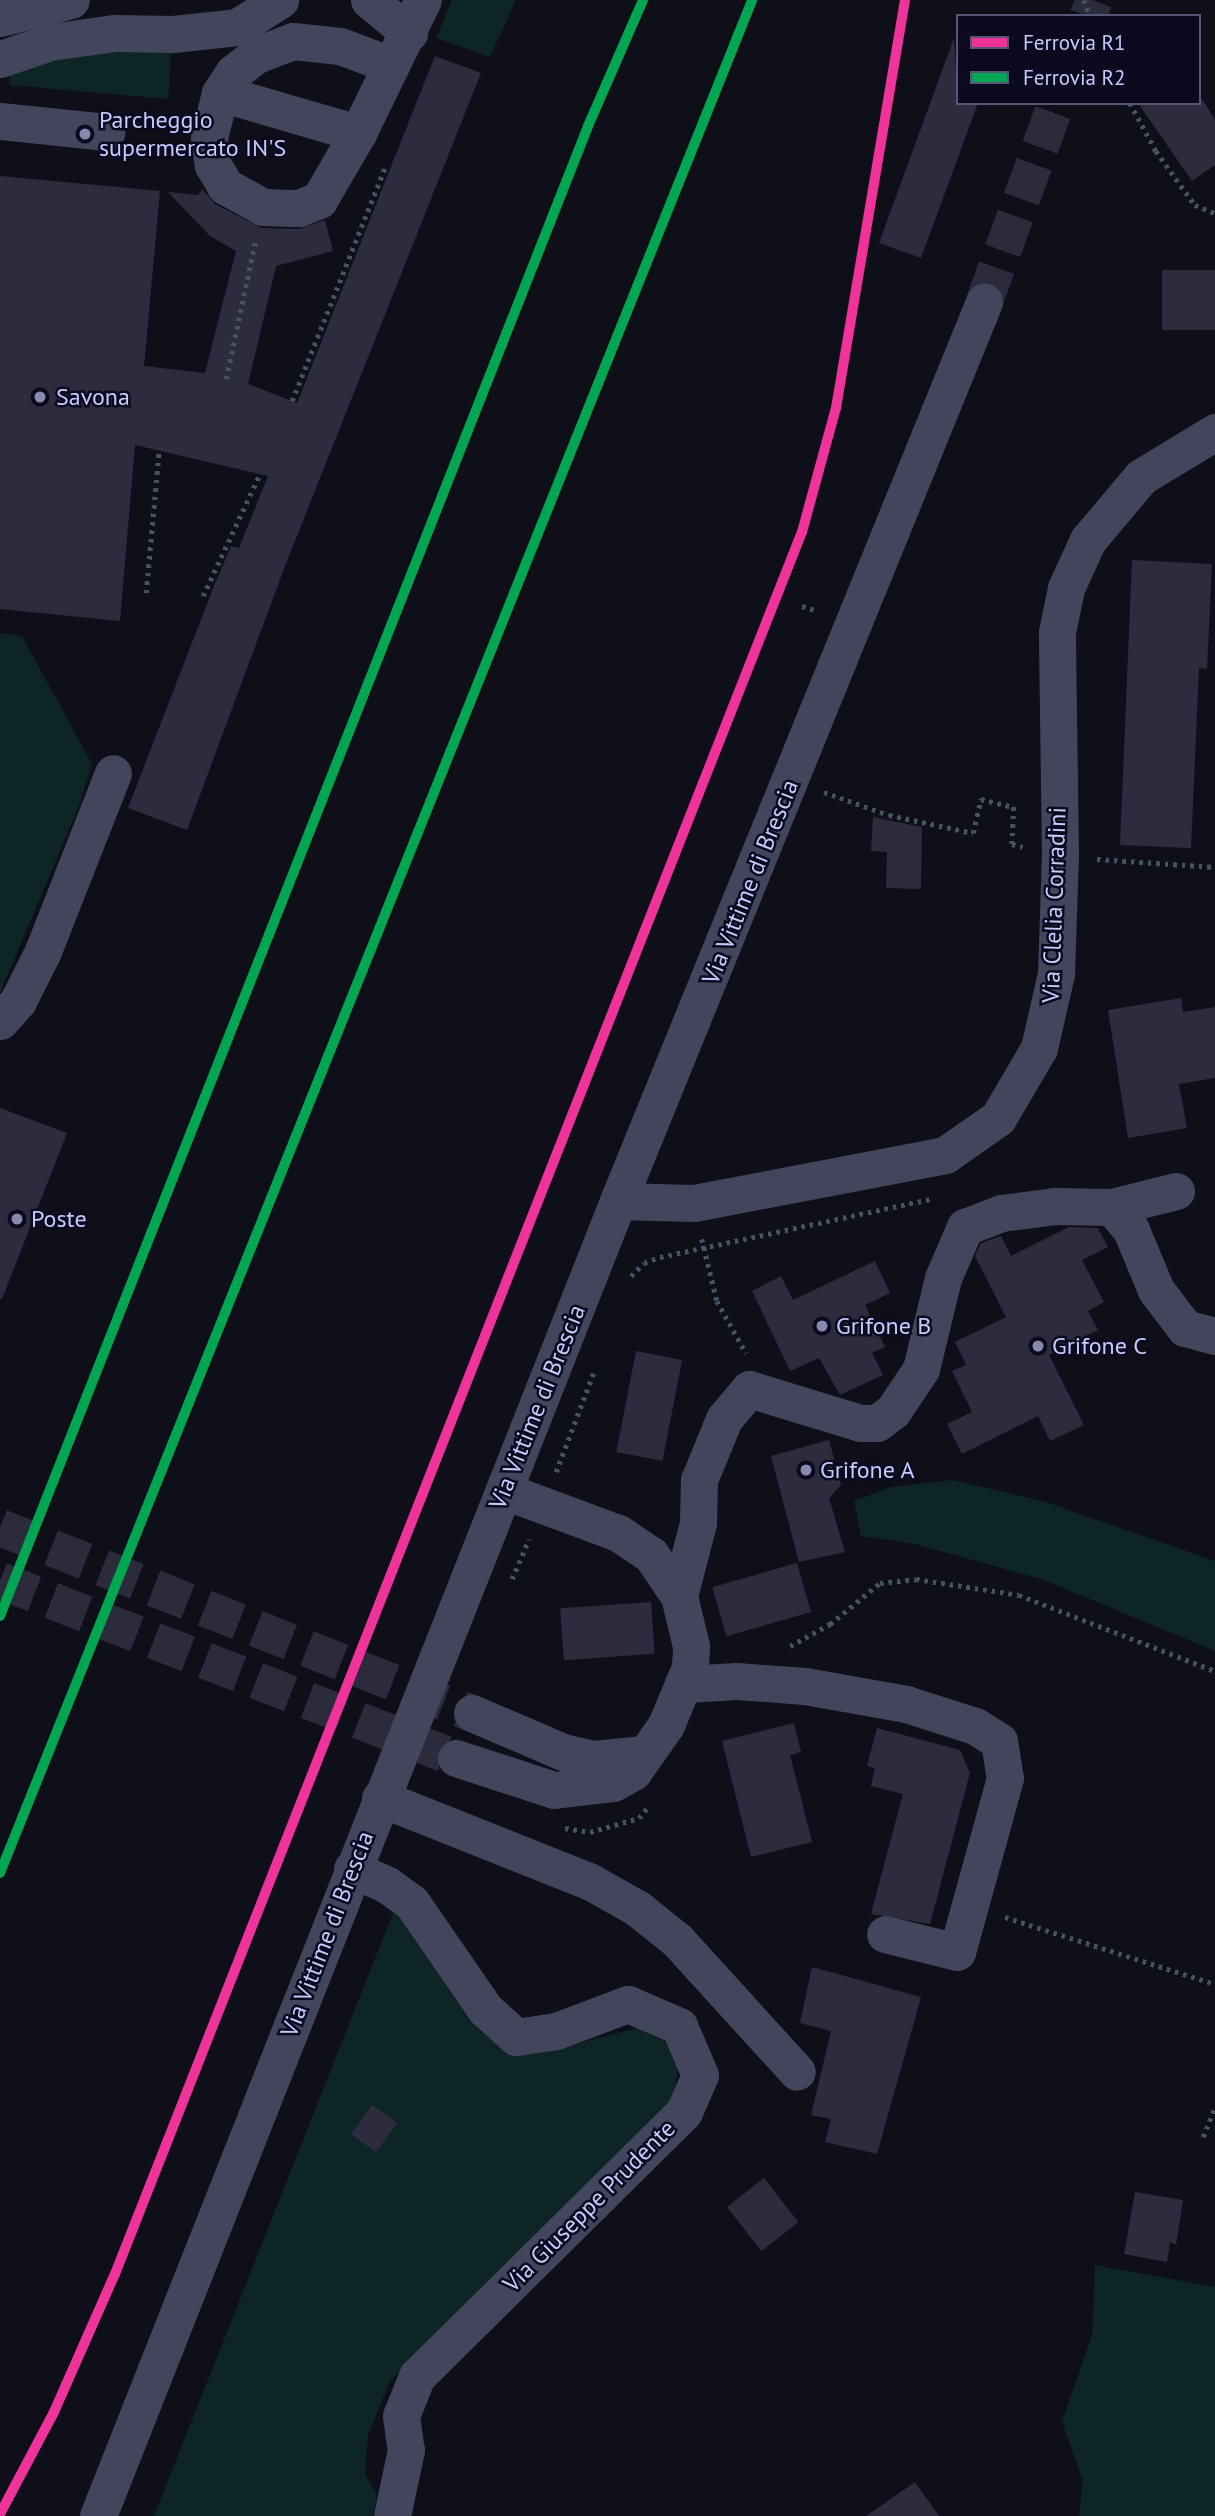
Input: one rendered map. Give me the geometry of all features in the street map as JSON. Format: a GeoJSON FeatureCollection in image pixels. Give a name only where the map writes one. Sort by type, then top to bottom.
{"type":"FeatureCollection","features":[{"type":"Feature","properties":{"kind":"street"},"geometry":{"type":"LineString","coordinates":[[0,19],[71,0]]}},
{"type":"Feature","properties":{"kind":"street"},"geometry":{"type":"LineString","coordinates":[[0,59],[50,42],[116,33],[173,34],[237,27],[281,0]]}},
{"type":"Feature","properties":{"kind":"street"},"geometry":{"type":"LineString","coordinates":[[369,0],[416,16],[358,134],[319,200],[299,208],[263,207],[225,186],[213,165],[209,138],[220,93],[233,73],[256,55],[293,41],[340,46],[391,65]]}},
{"type":"Feature","properties":{"kind":"street"},"geometry":{"type":"LineString","coordinates":[[220,93],[358,134]]}},
{"type":"Feature","properties":{"kind":"street"},"geometry":{"type":"LineString","coordinates":[[0,121],[106,132]]}},
{"type":"Feature","properties":{"kind":"street","name":"Via Vittime di Brescia"},"geometry":{"type":"LineString","coordinates":[[99,2516],[618,1200],[792,780],[984,302]]}},
{"type":"Feature","properties":{"kind":"street","name":"Via Clelia Corradini"},"geometry":{"type":"LineString","coordinates":[[618,1200],[694,1203],[945,1155],[998,1118],[1039,1048],[1056,974],[1060,856],[1057,632],[1066,588],[1088,540],[1141,477],[1215,432]]}},
{"type":"Feature","properties":{"kind":"street"},"geometry":{"type":"LineString","coordinates":[[0,1021],[18,1001],[43,951],[113,773]]}},
{"type":"Feature","properties":{"kind":"street"},"geometry":{"type":"LineString","coordinates":[[678,1596],[698,1523],[699,1480],[724,1419],[749,1388],[860,1423],[877,1423],[893,1411],[921,1369],[943,1278],[965,1227],[1000,1213],[1055,1206],[1112,1207],[1175,1191]]}},
{"type":"Feature","properties":{"kind":"street"},"geometry":{"type":"LineString","coordinates":[[1112,1207],[1131,1230],[1156,1290],[1185,1328],[1213,1340]]}},
{"type":"Feature","properties":{"kind":"street"},"geometry":{"type":"LineString","coordinates":[[456,1758],[564,1790],[613,1783],[633,1772],[642,1754],[676,1709],[691,1646],[678,1596],[669,1576],[651,1555],[618,1533],[542,1507],[505,1491]]}},
{"type":"Feature","properties":{"kind":"street"},"geometry":{"type":"LineString","coordinates":[[684,1684],[737,1681],[806,1686],[906,1704],[975,1726],[999,1741],[1005,1778],[957,1952],[885,1934]]}},
{"type":"Feature","properties":{"kind":"street"},"geometry":{"type":"LineString","coordinates":[[472,1713],[562,1752],[593,1759],[642,1754]]}},
{"type":"Feature","properties":{"kind":"street"},"geometry":{"type":"LineString","coordinates":[[380,1798],[589,1881],[637,1908],[677,1940],[797,2072]]}},
{"type":"Feature","properties":{"kind":"street","name":"Via Giuseppe Prudente"},"geometry":{"type":"LineString","coordinates":[[352,1869],[386,1884],[412,1903],[485,2009],[516,2037],[556,2031],[628,2004],[679,2026],[700,2075],[684,2112],[417,2376],[401,2416],[407,2450],[392,2516]]}},
{"type":"Feature","properties":{"kind":"path"},"geometry":{"type":"LineString","coordinates":[[1131,105],[1156,151],[1195,205],[1215,213]]}},
{"type":"Feature","properties":{"kind":"path"},"geometry":{"type":"LineString","coordinates":[[292,401],[390,155]]}},
{"type":"Feature","properties":{"kind":"path"},"geometry":{"type":"LineString","coordinates":[[226,379],[258,232]]}},
{"type":"Feature","properties":{"kind":"path"},"geometry":{"type":"LineString","coordinates":[[146,593],[159,449]]}},
{"type":"Feature","properties":{"kind":"path"},"geometry":{"type":"LineString","coordinates":[[204,597],[260,474]]}},
{"type":"Feature","properties":{"kind":"path"},"geometry":{"type":"LineString","coordinates":[[792,780],[889,815],[973,833],[981,799],[1014,807],[1012,844],[1025,848]]}},
{"type":"Feature","properties":{"kind":"path"},"geometry":{"type":"LineString","coordinates":[[1085,858],[1215,867]]}},
{"type":"Feature","properties":{"kind":"path"},"geometry":{"type":"LineString","coordinates":[[626,1289],[644,1264],[919,1203],[941,1194]]}},
{"type":"Feature","properties":{"kind":"path"},"geometry":{"type":"LineString","coordinates":[[694,1203],[716,1301],[744,1343],[749,1388]]}},
{"type":"Feature","properties":{"kind":"path"},"geometry":{"type":"LineString","coordinates":[[510,1583],[597,1366]]}},
{"type":"Feature","properties":{"kind":"path"},"geometry":{"type":"LineString","coordinates":[[784,1650],[830,1624],[880,1583],[916,1579],[1018,1595],[1215,1671]]}},
{"type":"Feature","properties":{"kind":"path"},"geometry":{"type":"LineString","coordinates":[[970,1907],[1215,1984]]}},
{"type":"Feature","properties":{"kind":"path"},"geometry":{"type":"LineString","coordinates":[[1203,2137],[1215,2108]]}},
{"type":"Feature","properties":{"kind":"green space"},"geometry":{"type":"Polygon","coordinates":[[[452,0],[516,0],[490,57],[436,38],[452,0]]]}},
{"type":"Feature","properties":{"kind":"green space"},"geometry":{"type":"Polygon","coordinates":[[[172,43],[168,99],[9,85],[11,64],[172,43]]]}},
{"type":"Feature","properties":{"kind":"green space"},"geometry":{"type":"Polygon","coordinates":[[[0,633],[22,636],[92,764],[79,806],[0,993],[0,633]]]}},
{"type":"Feature","properties":{"kind":"green space"},"geometry":{"type":"Polygon","coordinates":[[[952,1480],[1043,1501],[1215,1561],[1215,1651],[1044,1580],[915,1544],[861,1536],[854,1501],[891,1487],[952,1480]]]}},
{"type":"Feature","properties":{"kind":"green space"},"geometry":{"type":"Polygon","coordinates":[[[395,1908],[517,2053],[541,2053],[637,2028],[664,2041],[673,2054],[678,2069],[673,2098],[390,2381],[368,2435],[365,2474],[377,2495],[373,2516],[154,2516],[395,1908]]]}},
{"type":"Feature","properties":{"kind":"green space"},"geometry":{"type":"Polygon","coordinates":[[[1095,2265],[1215,2287],[1215,2516],[1079,2516],[1083,2481],[1062,2422],[1092,2335],[1095,2265]]]}},
{"type":"Feature","properties":{"kind":"building"},"geometry":{"type":"Polygon","coordinates":[[[954,38],[956,105],[977,105],[921,258],[879,243],[954,38]]]}},
{"type":"Feature","properties":{"kind":"building"},"geometry":{"type":"Polygon","coordinates":[[[435,56],[481,73],[285,566],[187,830],[128,808],[212,591],[231,546],[239,548],[268,476],[135,445],[120,621],[0,609],[0,176],[160,191],[144,366],[205,373],[236,251],[210,236],[168,192],[198,195],[202,189],[215,204],[262,228],[299,229],[325,220],[333,251],[276,266],[248,384],[297,403],[435,56]]]}},
{"type":"Feature","properties":{"kind":"building"},"geometry":{"type":"Polygon","coordinates":[[[1201,100],[1215,120],[1215,165],[1192,181],[1139,105],[1201,105],[1201,100]]]}},
{"type":"Feature","properties":{"kind":"building"},"geometry":{"type":"Polygon","coordinates":[[[1162,270],[1215,270],[1215,330],[1162,330],[1162,270]]]}},
{"type":"Feature","properties":{"kind":"building"},"geometry":{"type":"Polygon","coordinates":[[[1132,560],[1212,564],[1207,669],[1199,668],[1191,848],[1120,845],[1132,560]]]}},
{"type":"Feature","properties":{"kind":"building"},"geometry":{"type":"Polygon","coordinates":[[[873,817],[922,827],[921,889],[886,888],[887,852],[871,851],[873,817]]]}},
{"type":"Feature","properties":{"kind":"building"},"geometry":{"type":"Polygon","coordinates":[[[1181,998],[1183,1012],[1215,1007],[1215,1078],[1179,1084],[1187,1128],[1128,1138],[1108,1010],[1181,998]]]}},
{"type":"Feature","properties":{"kind":"building","name":"Poste"},"geometry":{"type":"Polygon","coordinates":[[[0,1108],[67,1133],[2,1299],[0,1299],[0,1108]]]}},
{"type":"Feature","properties":{"kind":"building"},"geometry":{"type":"Polygon","coordinates":[[[1069,1227],[1098,1228],[1108,1247],[1082,1260],[1104,1302],[1088,1311],[1098,1330],[1049,1355],[1084,1425],[1050,1441],[1038,1416],[962,1454],[947,1424],[972,1412],[952,1371],[966,1365],[955,1342],[1006,1317],[975,1256],[981,1243],[1001,1236],[1011,1256],[1069,1227]]]}},
{"type":"Feature","properties":{"kind":"building","name":"Grifone B"},"geometry":{"type":"Polygon","coordinates":[[[875,1261],[890,1293],[865,1305],[885,1347],[872,1353],[883,1375],[840,1395],[819,1358],[790,1371],[752,1291],[781,1276],[793,1300],[875,1261]]]}},
{"type":"Feature","properties":{"kind":"building"},"geometry":{"type":"Polygon","coordinates":[[[636,1351],[682,1360],[662,1461],[616,1452],[636,1351]]]}},
{"type":"Feature","properties":{"kind":"building","name":"Grifone A"},"geometry":{"type":"Polygon","coordinates":[[[829,1440],[841,1485],[829,1498],[845,1552],[799,1562],[771,1456],[829,1440]]]}},
{"type":"Feature","properties":{"kind":"building"},"geometry":{"type":"Polygon","coordinates":[[[797,1563],[811,1612],[726,1636],[712,1587],[797,1563]]]}},
{"type":"Feature","properties":{"kind":"building"},"geometry":{"type":"Polygon","coordinates":[[[651,1602],[655,1654],[564,1660],[560,1608],[651,1602]]]}},
{"type":"Feature","properties":{"kind":"building"},"geometry":{"type":"Polygon","coordinates":[[[794,1723],[801,1752],[790,1755],[812,1842],[751,1857],[722,1741],[794,1723]]]}},
{"type":"Feature","properties":{"kind":"building"},"geometry":{"type":"Polygon","coordinates":[[[877,1728],[960,1750],[970,1773],[930,1924],[871,1914],[903,1794],[871,1786],[875,1768],[867,1766],[877,1728]]]}},
{"type":"Feature","properties":{"kind":"building"},"geometry":{"type":"Polygon","coordinates":[[[812,1967],[921,1997],[877,2154],[825,2142],[831,2119],[811,2115],[831,2031],[800,2023],[812,1967]]]}},
{"type":"Feature","properties":{"kind":"building"},"geometry":{"type":"Polygon","coordinates":[[[372,2105],[397,2123],[376,2152],[351,2134],[372,2105]]]}},
{"type":"Feature","properties":{"kind":"building"},"geometry":{"type":"Polygon","coordinates":[[[764,2178],[798,2222],[761,2251],[727,2207],[764,2178]]]}},
{"type":"Feature","properties":{"kind":"building"},"geometry":{"type":"Polygon","coordinates":[[[1135,2192],[1183,2200],[1176,2245],[1170,2242],[1167,2262],[1124,2254],[1135,2192]]]}},
{"type":"Feature","properties":{"kind":"building"},"geometry":{"type":"Polygon","coordinates":[[[915,2482],[939,2516],[866,2516],[915,2482]]]}},
{"type":"Feature","properties":{"kind":"tunnel"},"geometry":{"type":"LineString","coordinates":[[1089,14],[1094,0]]}},
{"type":"Feature","properties":{"kind":"tunnel"},"geometry":{"type":"LineString","coordinates":[[984,302],[1055,105]]}},
{"type":"Feature","properties":{"kind":"tunnel"},"geometry":{"type":"LineString","coordinates":[[0,1527],[472,1713]]}},
{"type":"Feature","properties":{"kind":"tunnel"},"geometry":{"type":"LineString","coordinates":[[0,1580],[456,1758]]}},
{"type":"Feature","properties":{"kind":"railway"},"geometry":{"type":"LineString","coordinates":[[0,1873],[752,0]]}},
{"type":"Feature","properties":{"kind":"railway"},"geometry":{"type":"LineString","coordinates":[[0,2514],[54,2412],[115,2274],[802,532],[836,408],[905,0]]}},
{"type":"Feature","properties":{"kind":"rail line","name":"R2"},"geometry":{"type":"LineString","coordinates":[[0,1616],[588,126],[643,0]]}},
{"type":"Feature","properties":{"kind":"rail line","name":"R2"},"geometry":{"type":"LineString","coordinates":[[0,1873],[752,0]]}},
{"type":"Feature","properties":{"kind":"rail line","name":"R1"},"geometry":{"type":"LineString","coordinates":[[0,2514],[54,2412],[115,2274],[802,532],[836,408],[905,0]]}},
{"type":"Feature","properties":{"kind":"place","name":"Parcheggio supermercato IN'S"},"geometry":{"type":"Point","coordinates":[85,134]}},
{"type":"Feature","properties":{"kind":"place","name":"Savona"},"geometry":{"type":"Point","coordinates":[40,397]}},
{"type":"Feature","properties":{"kind":"place","name":"Poste"},"geometry":{"type":"Point","coordinates":[17,1219]}},
{"type":"Feature","properties":{"kind":"place","name":"Grifone B"},"geometry":{"type":"Point","coordinates":[822,1326]}},
{"type":"Feature","properties":{"kind":"place","name":"Grifone C"},"geometry":{"type":"Point","coordinates":[1038,1346]}},
{"type":"Feature","properties":{"kind":"place","name":"Grifone A"},"geometry":{"type":"Point","coordinates":[806,1470]}}]}
